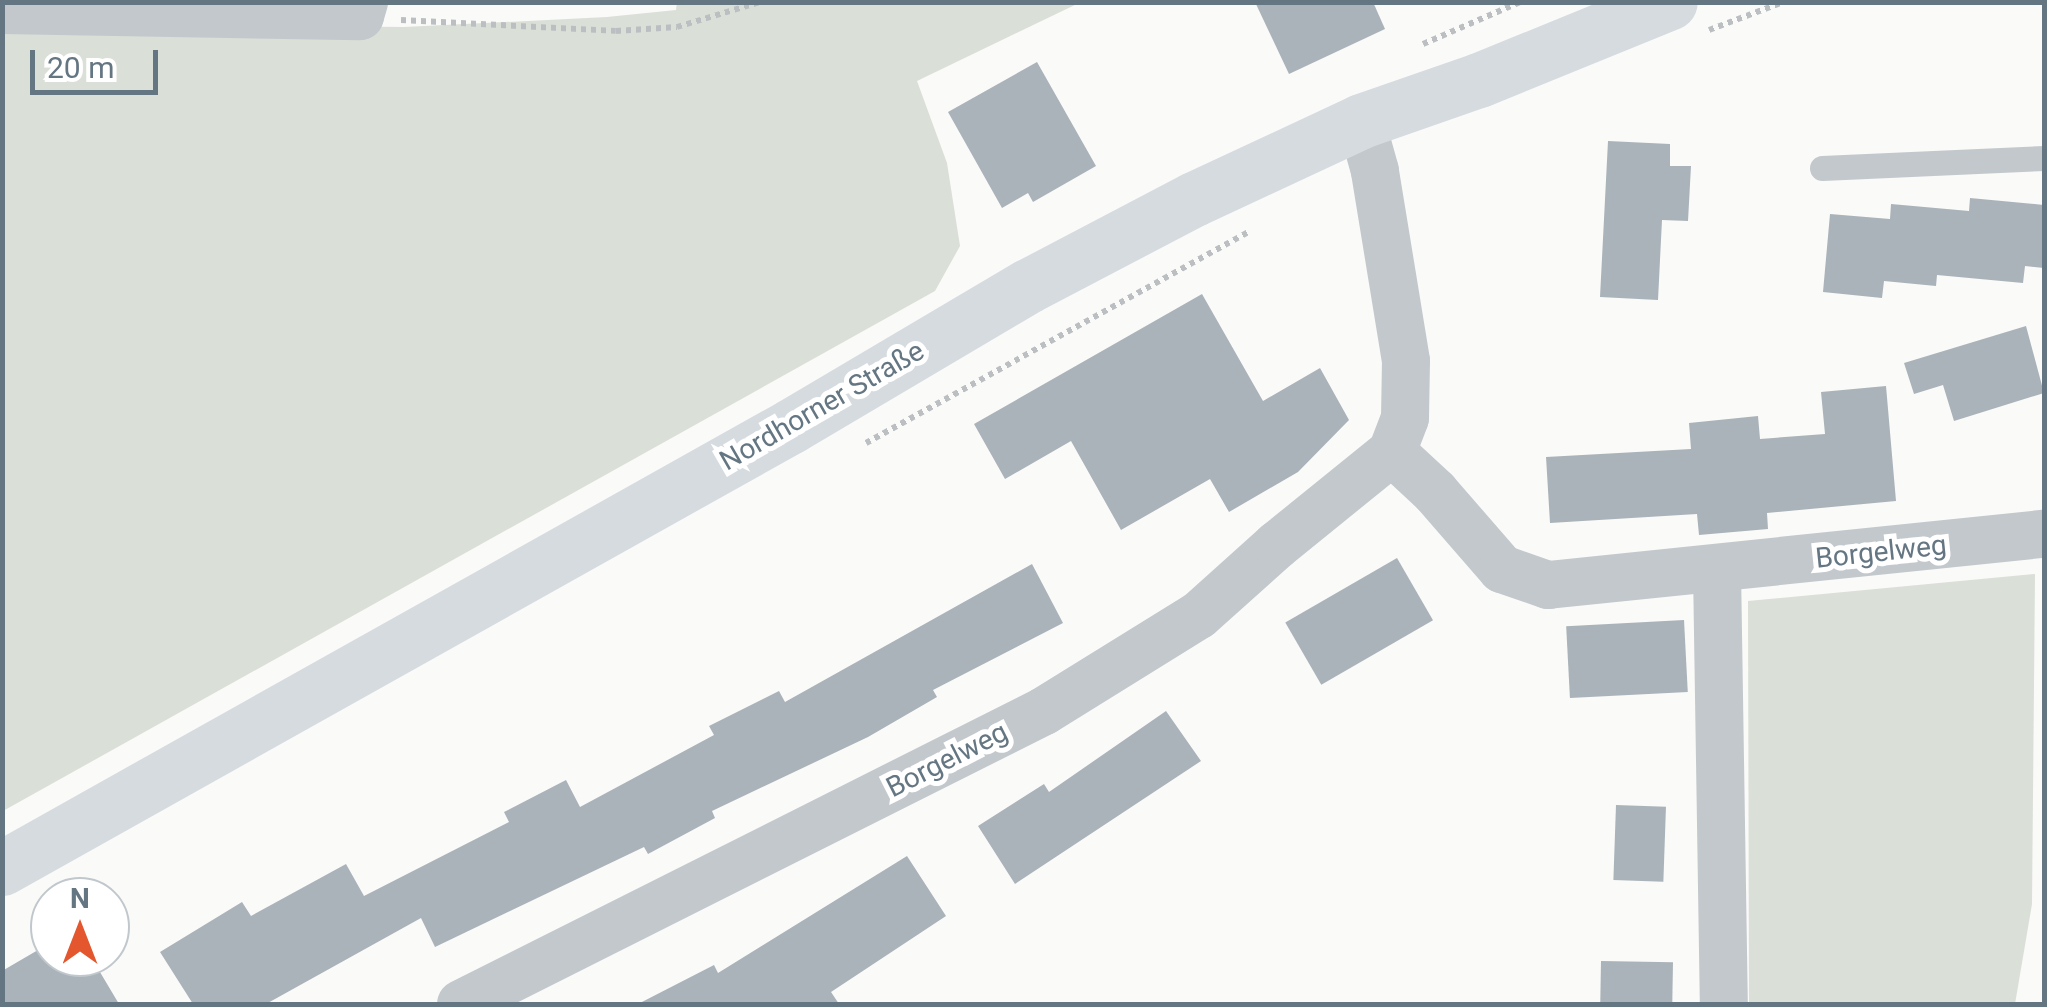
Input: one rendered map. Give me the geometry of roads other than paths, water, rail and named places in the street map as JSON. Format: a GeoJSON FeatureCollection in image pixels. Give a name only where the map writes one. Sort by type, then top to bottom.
{"type":"FeatureCollection","features":[{"type":"Feature","properties":{"kind":"main road","name":"Nordhorner Straße"},"geometry":{"type":"LineString","coordinates":[[2,868],[791,426],[1028,286],[1286,153],[1361,121],[1479,80],[1682,19]]}},
{"type":"Feature","properties":{"kind":"street"},"geometry":{"type":"LineString","coordinates":[[2,10],[362,9]]}},
{"type":"Feature","properties":{"kind":"street"},"geometry":{"type":"LineString","coordinates":[[1361,121],[1375,171],[1406,361],[1404,418],[1392,452]]}},
{"type":"Feature","properties":{"kind":"street","name":"Borgelweg"},"geometry":{"type":"LineString","coordinates":[[461,1004],[1044,711],[1199,616],[1276,545],[1392,452],[1435,492],[1502,569],[1548,585],[2044,534]]}},
{"type":"Feature","properties":{"kind":"street"},"geometry":{"type":"LineString","coordinates":[[1716,569],[1724,1004]]}},
{"type":"Feature","properties":{"kind":"lane"},"geometry":{"type":"LineString","coordinates":[[1822,168],[2044,158]]}}]}
